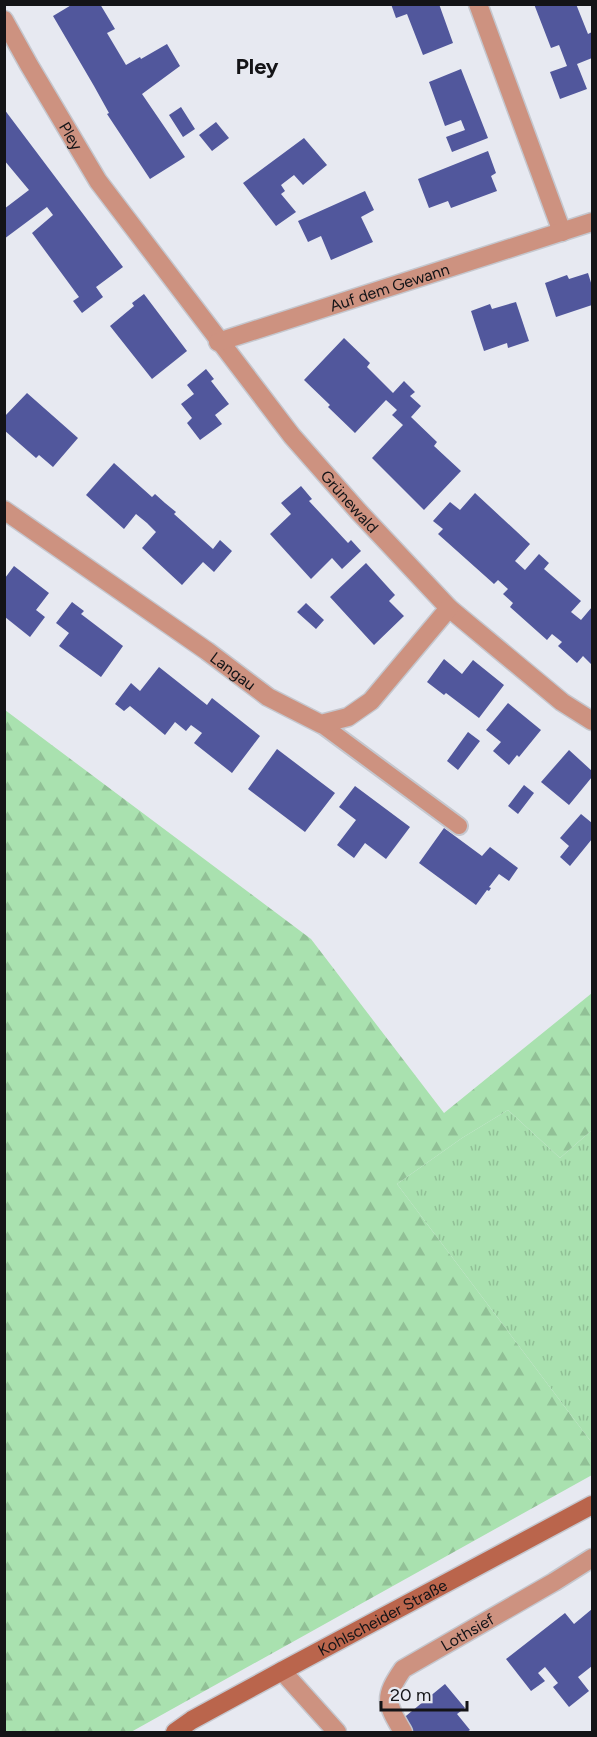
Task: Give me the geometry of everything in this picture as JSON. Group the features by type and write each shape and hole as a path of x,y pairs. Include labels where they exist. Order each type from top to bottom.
{"street":[{"path":"478,4 562,232"},
{"name":"Pley","path":"4,20 98,181 144,245"},
{"name":"Auf dem Gewann","path":"218,342 592,222"},
{"name":"Grünewald","path":"144,245 292,436 358,512 449,608 562,702 592,721"},
{"name":"Langau","path":"4,510 197,644 268,697 321,724"},
{"path":"321,724 348,717 371,701 449,608"},
{"name":"Kohlscheider Straße","path":"175,1732 192,1720 282,1671 592,1506"},
{"name":"Lothsief","path":"403,1732 389,1708 390,1688 403,1669 555,1582 592,1558"},
{"path":"282,1671 337,1732"}],"lane":[{"path":"321,724 459,826"}],"green space":[{"path":"5,710 311,939 444,1113 592,993 592,1130 560,1158 508,1110 462,1138 397,1184 592,1443 592,1475 131,1732 5,1732"},
{"path":"508,1110 560,1158 592,1130 592,1443 397,1184 462,1138"}],"building":[{"path":"73,4 100,4 115,29 107,33 126,65 167,44 180,66 142,94 185,157 150,179 107,114 109,113 53,16"},
{"path":"391,4 422,4 423,6 439,4 453,43 423,55 407,14 396,18"},
{"path":"534,4 576,4 588,34 592,32 592,58 577,64 587,89 560,99 550,72 567,66 559,45 551,48"},
{"path":"461,69 488,138 452,152 446,137 465,130 461,120 445,126 429,82"},
{"path":"181,107 195,129 183,137 169,115"},
{"path":"4,109 123,267 96,287 103,297 82,313 73,301 79,297 32,233 53,215 47,207 4,239 4,209 29,190 4,160"},
{"path":"216,122 229,138 212,151 199,135"},
{"path":"304,138 327,165 303,185 294,175 281,185 285,191 281,194 296,212 276,226 243,183"},
{"path":"488,151 496,173 491,176 497,191 451,208 448,201 429,208 418,179"},
{"path":"365,191 374,210 361,217 373,242 331,260 321,236 308,242 298,221"},
{"path":"588,273 592,286 592,305 556,317 545,283 567,275 569,279"},
{"path":"144,294 187,351 152,379 110,326 134,306 132,303"},
{"path":"516,302 529,341 508,348 507,343 484,351 471,311 490,304 492,309"},
{"path":"344,338 370,363 367,367 393,393 404,381 415,392 410,396 421,406 411,417 437,442 434,446 461,471 424,510 372,458 403,425 392,415 397,410 386,400 355,433 304,380"},
{"path":"206,369 214,379 211,381 229,404 215,415 222,424 200,440 187,423 192,418 181,404 194,394 187,385"},
{"path":"27,393 78,438 53,467 39,455 36,458 4,430 4,417"},
{"path":"114,463 152,497 155,494 176,512 174,514 213,549 220,540 232,551 214,572 203,562 182,585 142,548 156,532 147,523 136,514 124,529 86,495"},
{"path":"301,486 312,499 309,501 348,543 351,540 361,551 342,569 332,558 311,579 270,534 291,514 281,503"},
{"path":"475,493 530,544 515,561 525,570 539,554 549,563 544,569 581,601 571,612 581,620 592,607 592,665 583,656 577,663 558,646 562,642 552,634 547,640 510,607 513,603 503,594 508,589 498,580 494,584 438,534 443,529 433,521 450,502 460,510"},
{"path":"366,563 395,595 389,601 404,616 374,645 330,597"},
{"path":"14,566 49,593 36,610 45,617 30,637 5,617 5,578"},
{"path":"72,602 84,611 81,614 123,646 101,677 59,646 69,633 56,623"},
{"path":"306,603 324,620 316,629 297,612"},
{"path":"444,659 462,674 473,660 504,685 479,718 427,682"},
{"path":"159,667 207,705 212,698 260,736 232,773 194,743 202,733 191,725 186,731 175,722 165,735 130,706 124,711 115,704 131,683 140,691"},
{"path":"508,703 541,730 519,757 517,755 509,765 493,751 501,742 486,730"},
{"path":"468,732 480,741 458,770 447,761"},
{"path":"277,749 335,793 305,832 248,789"},
{"path":"569,750 592,771 592,777 569,805 541,782"},
{"path":"524,785 534,793 518,814 508,806"},
{"path":"355,786 410,827 386,859 365,843 354,858 337,845 356,820 339,807"},
{"path":"581,814 592,823 592,839 570,866 560,857 569,846 560,838"},
{"path":"444,828 482,856 490,847 518,868 509,881 499,874 489,887 491,888 489,891 487,890 476,905 419,863"},
{"path":"592,1609 592,1666 578,1677 589,1691 569,1707 553,1687 558,1683 545,1667 538,1673 545,1681 531,1691 506,1659 565,1613 574,1624"},
{"path":"445,1684 465,1708 457,1714 470,1730 467,1732 410,1732 401,1720"}],"district":[{"name":"Pley","path":"257,66"}]}
